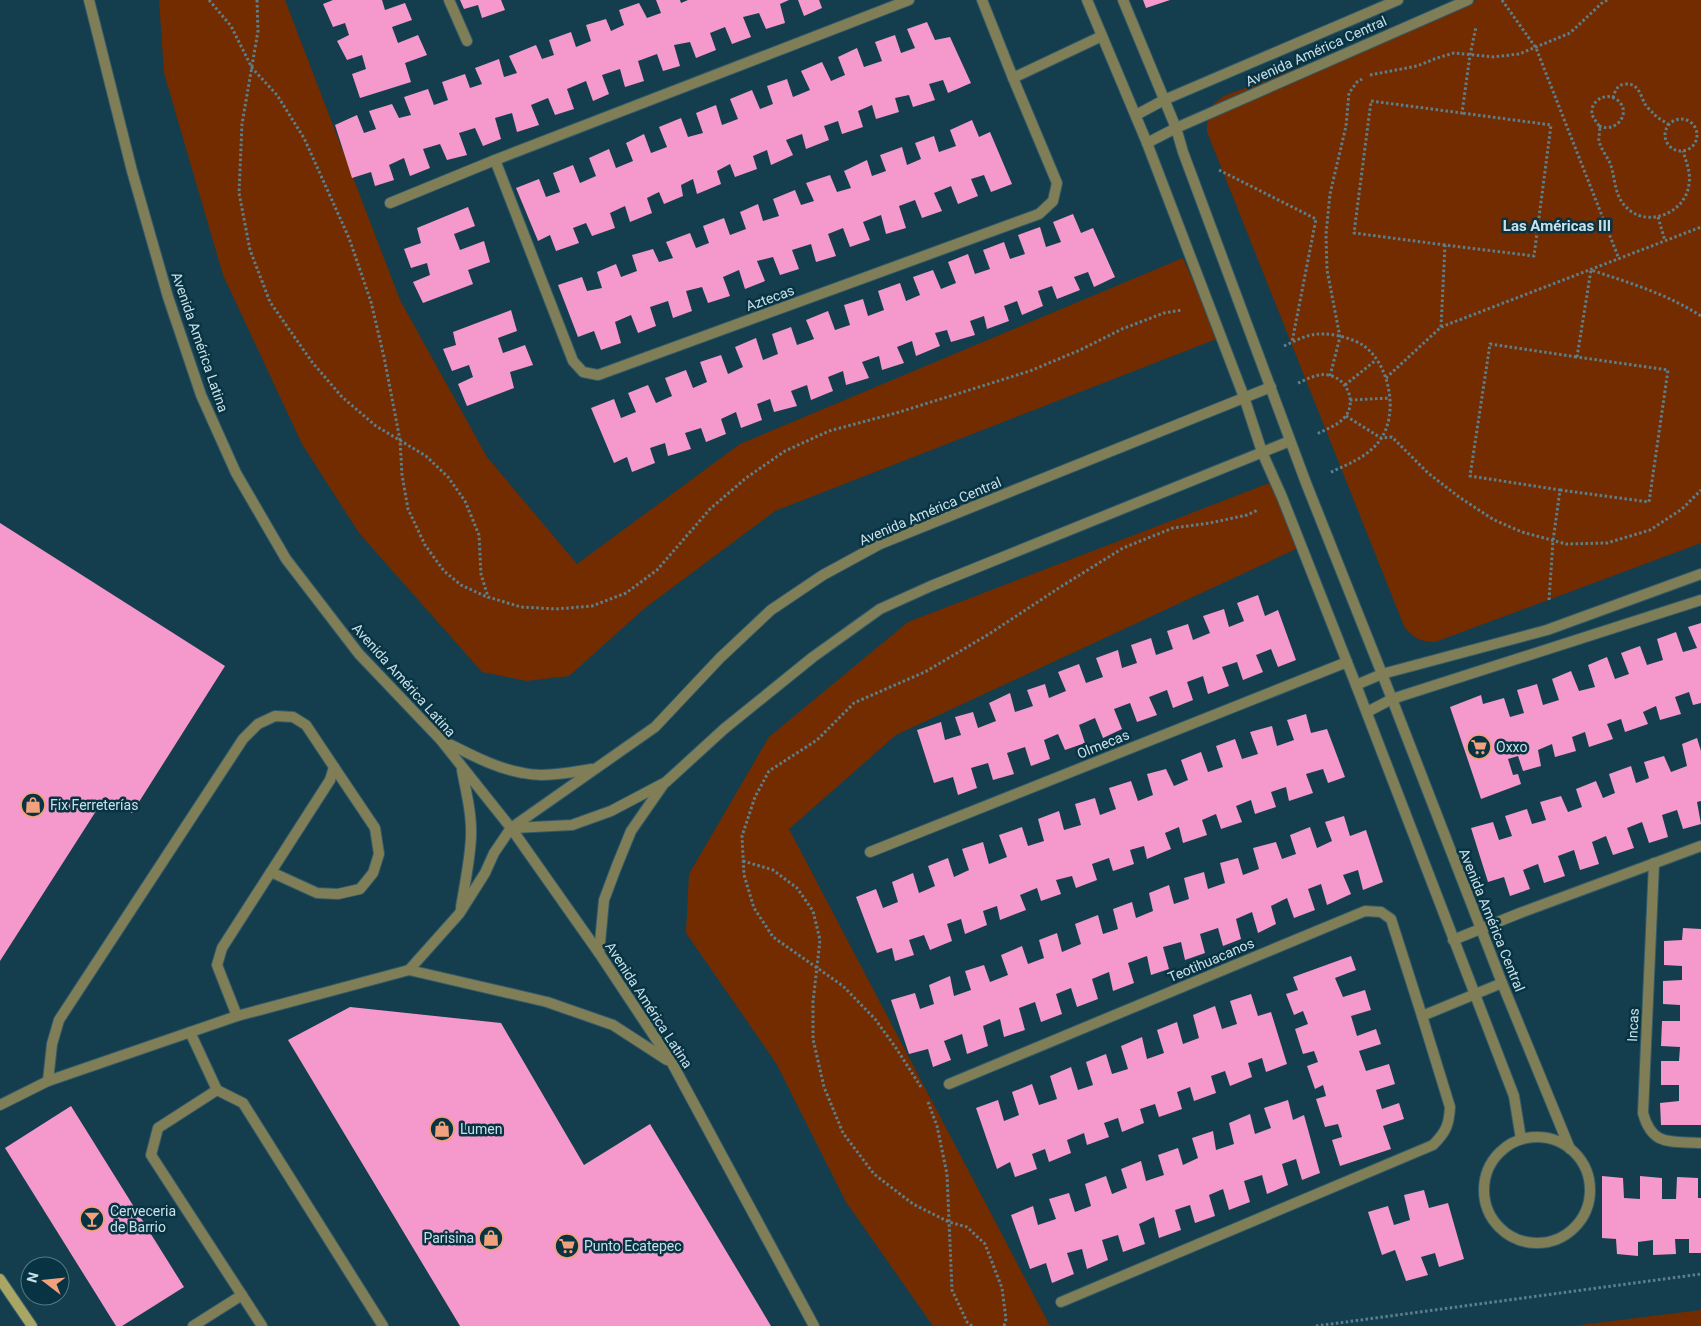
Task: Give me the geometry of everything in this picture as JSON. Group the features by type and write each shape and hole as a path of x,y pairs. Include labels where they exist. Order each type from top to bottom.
{"main road":[{"path":"0,1279 32,1326"}],"street":[{"name":"Avenida América Latina","path":"89,0 132,171 168,297 201,396 236,473 286,559 359,654 440,739 511,828 599,953 672,1064 814,1326"},
{"path":"449,0 467,41"},
{"path":"390,203 495,160 908,0"},
{"name":"Aztecas","path":"495,160 573,361 583,372 598,375 1039,214 1053,201 1057,183 982,0"},
{"path":"1087,0 1147,143 1244,397 1262,452 1282,497 1367,712 1514,1096 1521,1139"},
{"name":"Avenida América Central","path":"1122,0 1176,128 1183,152 1306,483 1502,983 1570,1149"},
{"name":"Avenida América Central","path":"1136,115 1164,100 1398,0"},
{"name":"Avenida América Central","path":"1147,143 1176,128 1468,0"},
{"path":"1013,78 1102,36"},
{"name":"Avenida América Central","path":"511,828 656,727 720,658 771,610 823,575 880,544 1244,397 1272,390"},
{"path":"599,953 604,900 616,868 632,831 666,782 724,729 813,657 880,609 931,586 1262,452 1291,443"},
{"path":"1356,685 1382,674 1547,630 1701,574"},
{"path":"1367,712 1392,699 1701,600"},
{"name":"Olmecas","path":"870,852 1347,662"},
{"path":"48,1081 52,1044 59,1020 243,739 258,724 274,716 293,718 306,725 375,828 379,854 373,873 360,889 338,894 317,892 271,872"},
{"name":"Avenida América Central","path":"440,739 492,764 525,774 557,774 596,768"},
{"path":"236,1016 217,965 222,948 330,780 334,766"},
{"path":"460,914 470,859 472,834 469,802 461,767"},
{"path":"409,970 460,914 485,873 494,853 511,828 572,825 611,811 666,782"},
{"path":"1453,940 1520,913 1701,846"},
{"name":"Incas","path":"1654,863 1643,1113 1646,1126 1656,1138 1667,1141 1701,1142"},
{"name":"Teotihuacanos","path":"948,1084 1364,911 1381,912 1391,919 1450,1107 1449,1119 1444,1134 1433,1145 1061,1302"},
{"path":"0,1106 48,1081 236,1016 409,970 547,1002 613,1025 672,1064"},
{"path":"1422,1016 1502,983"},
{"path":"190,1032 217,1090 243,1102 383,1326"},
{"path":"217,1090 158,1128 151,1155 262,1326"},
{"name":"Avenida América Central","path":"1538,1137 1555,1140 1570,1149 1582,1162 1588,1178 1589,1195 1585,1212 1575,1227 1561,1237 1545,1243 1527,1243 1511,1237 1498,1226 1488,1211 1484,1194 1486,1176 1493,1160 1505,1148 1521,1139 1538,1137"},
{"path":"193,1326 242,1295"}],"path":[{"path":"209,0 231,26 252,68 277,95 304,138 349,238 371,302 384,357 400,440 402,475 408,509 425,545 444,571 461,585 488,597 521,606 556,609 592,606 626,593 657,570 710,509 746,478 785,451 829,431 896,413 1030,371 1080,350 1122,329 1164,313 1199,307 1212,315"},
{"path":"256,0 258,31 242,124 239,193 250,250 270,302 312,362 342,398 376,426 431,461 448,477 465,501 479,535 481,574 488,597"},
{"path":"1502,0 1536,48 1619,259"},
{"path":"1330,376 1340,337 1327,270 1326,234 1330,194 1346,126 1349,93 1357,82 1367,75 1395,72 1454,53 1494,57 1519,54 1570,33 1603,2 1608,0"},
{"path":"1462,113 1470,55 1478,18"},
{"path":"1614,98 1616,89 1622,84 1636,86 1645,104 1655,116 1669,124"},
{"path":"1599,126 1614,127 1621,120 1623,110 1614,98 1599,100 1592,108 1593,118 1599,126 1599,141 1610,163 1620,199 1635,214 1658,217 1670,213 1678,207 1686,196 1689,184 1689,171 1683,151"},
{"path":"1371,101 1551,125 1534,256 1445,245 1354,233 1371,101"},
{"path":"1678,119 1692,123 1697,137 1692,146 1683,151 1673,148 1669,144 1666,134 1669,124 1678,119"},
{"path":"1183,152 1316,219 1292,342"},
{"path":"1658,217 1665,241"},
{"path":"1386,378 1441,328 1701,228"},
{"path":"1441,328 1445,245"},
{"path":"1591,270 1655,291 1701,316"},
{"path":"1577,357 1591,270"},
{"path":"1260,359 1306,336 1324,334 1346,338 1364,346 1376,360 1386,378 1390,398 1389,420 1381,438 1372,449 1356,460 1306,483"},
{"path":"1490,344 1668,370 1649,502 1560,490 1470,476 1490,344"},
{"path":"1344,384 1376,360"},
{"path":"1272,390 1315,375 1338,378 1350,395 1346,416 1338,424 1291,443"},
{"path":"1350,400 1390,398"},
{"path":"1346,416 1381,438 1392,437 1428,473 1459,497 1494,520 1522,532 1566,544 1607,543 1650,530 1682,509 1701,490"},
{"path":"1547,630 1560,490"},
{"path":"743,862 773,870 798,888 813,911 820,940 813,1002 813,1039 824,1087 843,1133 874,1174 913,1204 949,1222 967,1227 985,1244 1002,1288 1006,1319 1004,1326"},
{"path":"949,1222 952,1290 967,1322 972,1326"},
{"path":"1316,1326 1701,1274"}],"shaded area":[{"path":"159,0 285,0 400,300 487,457 577,564 740,444 1183,258 1219,338 775,511 645,608 569,676 527,681 482,672 359,533 302,444 223,275 164,73"},
{"path":"1477,0 1701,0 1701,543 1435,642 1417,638 1404,626 1207,132 1207,119 1211,107 1224,96"},
{"path":"1272,482 1296,549 896,735 789,829 1050,1326 933,1326 846,1202 776,1063 686,933 689,874 769,737 908,622"},
{"path":"1701,1310 1701,1326 1573,1326"}],"building":[{"path":"333,0 382,0 385,10 405,3 412,20 392,27 398,43 418,35 427,55 405,63 411,82 360,98 352,74 366,69 362,55 347,60 337,41 349,35 345,23 333,27 323,4"},
{"path":"460,0 501,0 505,10 482,18 478,5 464,9"},
{"path":"656,0 680,0 681,3 688,0 789,0 780,4 785,23 766,29 759,13 743,17 751,37 732,44 725,27 710,33 716,50 696,58 690,42 674,45 680,66 663,71 657,54 638,61 644,81 625,87 620,69 602,75 609,94 593,101 586,81 567,89 574,109 555,115 548,98 531,105 539,125 517,132 512,113 495,118 501,139 483,146 475,128 459,133 467,155 447,160 440,144 423,149 430,168 410,176 404,158 389,165 394,180 375,186 371,172 352,178 335,125 357,115 364,133 376,129 369,111 392,104 399,118 411,115 404,97 428,89 434,105 448,100 442,82 465,74 470,88 482,84 475,68 499,59 504,77 517,73 509,56 536,45 542,59 554,55 549,40 571,32 576,47 591,41 586,25 606,19 611,31 624,25 619,10 639,3 647,18 661,13"},
{"path":"798,0 819,0 822,8 804,16"},
{"path":"1143,0 1170,0 1146,8"},
{"path":"927,22 935,40 950,37 971,83 948,93 943,80 929,84 935,100 913,107 909,95 895,98 899,112 876,119 872,105 858,111 863,127 842,134 838,121 824,126 829,140 806,149 802,134 786,140 793,155 771,165 767,150 753,156 757,169 735,177 730,164 717,171 721,184 697,194 693,179 681,185 683,196 664,204 659,192 647,198 652,213 630,222 625,206 610,213 615,228 592,236 586,223 573,228 579,243 556,251 550,235 538,241 516,188 539,179 546,197 560,192 553,173 573,165 580,183 596,176 589,158 609,149 616,168 633,161 626,143 644,134 651,153 667,147 659,127 681,118 688,137 703,133 696,113 716,105 722,125 738,119 730,99 752,90 760,109 773,104 767,86 787,79 793,97 810,90 801,71 822,62 831,81 845,75 838,57 857,48 864,67 882,61 875,42 895,35 901,53 915,48 907,29"},
{"path":"972,120 979,137 990,132 1012,184 991,192 984,175 971,179 978,196 958,204 951,186 934,193 942,211 922,218 915,200 899,206 906,228 886,234 881,215 863,222 870,240 850,247 843,228 828,234 836,256 816,262 811,244 792,250 799,269 780,275 773,257 757,261 765,281 745,289 739,270 723,277 730,296 708,303 702,287 686,291 692,311 673,318 668,301 650,307 656,326 638,333 631,315 615,322 621,343 601,350 594,331 578,337 558,285 582,277 587,291 602,288 597,272 616,264 621,277 637,271 632,255 653,249 659,262 673,258 666,242 690,233 696,248 709,243 703,226 724,218 730,235 746,229 740,212 758,204 763,221 779,216 773,199 795,190 801,205 814,201 806,183 830,175 837,192 851,188 844,171 867,160 872,176 886,171 880,155 902,147 907,165 921,159 915,143 934,136 939,152 956,146 950,130"},
{"path":"468,207 475,226 454,234 460,250 484,241 490,262 468,270 473,284 423,303 413,282 430,275 427,263 411,268 404,249 421,243 417,228"},
{"path":"1073,214 1081,233 1093,228 1115,277 1094,287 1088,272 1074,277 1080,290 1057,299 1052,286 1038,291 1043,306 1022,315 1017,301 1004,306 1009,321 987,329 984,316 970,321 975,335 951,342 947,330 935,333 940,346 916,356 912,341 897,347 904,363 882,370 879,356 862,362 869,378 846,385 843,371 828,377 833,391 811,400 807,385 791,391 797,406 774,412 770,399 757,404 762,420 741,428 736,412 721,419 726,434 706,442 701,428 685,433 691,449 668,456 665,443 650,448 655,463 632,472 627,457 614,463 591,408 614,399 621,418 636,412 628,393 648,385 656,403 672,396 665,378 686,370 693,388 707,382 700,362 721,355 728,374 743,367 735,347 756,338 763,360 778,354 772,334 791,327 797,345 814,339 806,320 828,311 835,330 850,325 844,305 863,299 868,316 884,310 878,291 900,283 906,301 920,295 913,277 933,270 941,289 956,283 948,262 968,254 975,274 990,269 983,250 1004,242 1010,259 1025,254 1018,235 1040,227 1046,247 1061,242 1053,222"},
{"path":"511,310 517,331 498,338 503,353 525,345 533,365 510,372 514,388 467,406 458,384 473,377 469,365 452,371 443,349 456,345 453,332"},
{"path":"0,523 225,666 132,813 105,797 0,961"},
{"path":"1258,595 1265,616 1278,610 1296,660 1278,667 1271,649 1256,655 1263,672 1243,680 1237,662 1222,667 1229,686 1208,694 1203,676 1187,682 1193,700 1173,708 1167,690 1149,697 1157,715 1137,722 1130,703 1114,709 1122,729 1103,738 1095,718 1079,725 1085,743 1065,750 1058,734 1044,740 1050,759 1031,766 1025,747 1007,753 1014,774 993,780 988,763 971,768 977,788 958,795 953,777 934,783 917,730 941,722 945,740 961,735 955,717 973,712 978,728 996,721 989,703 1010,693 1015,712 1033,706 1027,690 1045,684 1049,698 1066,691 1058,672 1079,664 1086,683 1103,677 1096,658 1118,650 1122,668 1137,663 1131,645 1151,638 1156,655 1173,649 1167,631 1188,624 1193,640 1210,633 1203,616 1224,609 1229,627 1244,621 1237,603"},
{"path":"1701,623 1701,703 1693,705 1689,692 1675,697 1681,714 1660,720 1656,706 1643,712 1648,724 1625,732 1621,719 1607,724 1613,739 1589,747 1585,732 1572,737 1576,751 1555,757 1552,744 1538,750 1541,766 1523,771 1518,756 1508,759 1513,775 1518,774 1521,784 1481,799 1450,707 1481,695 1483,704 1504,698 1510,717 1524,713 1517,690 1537,684 1543,705 1559,700 1552,679 1571,671 1579,691 1595,687 1588,665 1607,657 1615,679 1629,674 1621,653 1640,646 1647,665 1663,660 1657,639 1676,632 1683,652 1697,648 1688,627"},
{"path":"1306,714 1311,733 1327,729 1345,777 1328,783 1323,769 1306,774 1313,793 1289,801 1286,787 1271,792 1276,807 1255,814 1251,800 1236,806 1242,822 1221,829 1216,814 1202,820 1207,835 1183,843 1179,827 1165,833 1171,849 1147,859 1144,846 1130,850 1134,864 1113,871 1109,858 1092,864 1097,880 1076,888 1072,876 1056,880 1061,894 1041,901 1037,888 1020,895 1026,910 1000,920 997,906 983,911 987,925 965,934 961,919 947,924 952,941 930,950 924,935 909,940 914,955 895,961 892,948 877,953 856,897 876,889 883,908 898,902 892,882 913,873 919,893 935,886 928,866 948,858 954,877 969,870 962,849 983,842 989,864 1007,857 999,835 1022,827 1028,846 1044,841 1038,819 1059,811 1064,830 1081,825 1075,804 1095,798 1100,815 1116,809 1109,788 1131,781 1138,801 1153,795 1147,774 1166,769 1174,786 1188,780 1181,760 1201,752 1208,772 1223,767 1216,746 1235,739 1242,759 1258,754 1250,732 1272,726 1277,746 1294,740 1287,720"},
{"path":"1697,738 1701,751 1701,801 1697,802 1701,824 1683,829 1677,810 1662,815 1668,837 1649,843 1642,822 1627,828 1634,848 1613,855 1606,836 1592,842 1599,864 1580,870 1574,850 1558,856 1565,876 1544,883 1538,864 1523,870 1530,889 1510,896 1504,877 1488,882 1471,828 1493,822 1499,840 1512,836 1505,816 1527,809 1532,824 1546,820 1540,802 1561,796 1568,812 1582,807 1576,789 1596,781 1603,798 1615,793 1609,774 1631,766 1636,783 1649,778 1644,762 1664,756 1671,772 1687,766 1682,744"},
{"path":"1344,816 1350,836 1366,830 1383,882 1363,890 1358,870 1343,875 1351,894 1327,905 1321,884 1308,889 1315,910 1294,918 1287,898 1271,906 1276,924 1258,933 1252,912 1236,919 1241,939 1223,946 1218,928 1200,934 1205,953 1185,960 1181,942 1163,947 1169,969 1151,975 1147,956 1128,963 1134,983 1113,991 1109,972 1092,979 1098,999 1077,1007 1071,988 1056,994 1062,1014 1041,1022 1035,1002 1019,1008 1025,1030 1004,1037 1000,1019 983,1026 988,1046 967,1054 962,1034 944,1041 951,1060 933,1067 928,1049 909,1054 891,1000 915,993 920,1009 934,1004 929,985 950,976 954,996 971,990 965,971 984,965 990,982 1008,975 1001,955 1022,946 1028,964 1044,958 1039,940 1057,933 1062,952 1081,944 1075,924 1098,915 1103,934 1118,929 1113,909 1132,902 1136,918 1153,911 1149,893 1169,885 1174,904 1189,899 1184,878 1204,872 1208,889 1225,883 1220,863 1238,858 1243,875 1259,869 1253,848 1276,842 1282,859 1296,854 1290,835 1310,827 1317,848 1332,841 1325,822"},
{"path":"1683,928 1701,929 1701,1125 1661,1125 1660,1103 1679,1101 1679,1085 1661,1085 1661,1061 1679,1061 1680,1047 1661,1046 1662,1021 1680,1021 1680,1005 1663,1004 1663,981 1682,980 1682,966 1664,965 1664,941 1682,940"},
{"path":"1351,956 1356,970 1335,978 1343,997 1365,990 1371,1010 1351,1016 1357,1036 1376,1029 1381,1044 1359,1051 1366,1071 1389,1064 1395,1084 1376,1090 1382,1109 1399,1103 1404,1119 1383,1126 1391,1149 1340,1166 1332,1140 1342,1137 1338,1124 1325,1127 1316,1099 1326,1096 1323,1085 1315,1089 1307,1066 1318,1062 1314,1051 1303,1054 1295,1029 1308,1024 1303,1011 1294,1015 1286,994 1298,990 1293,977"},
{"path":"1251,994 1258,1016 1271,1012 1287,1064 1266,1072 1262,1058 1248,1063 1252,1077 1230,1086 1225,1071 1211,1076 1216,1093 1194,1101 1190,1087 1177,1092 1182,1109 1159,1117 1155,1104 1140,1109 1144,1123 1122,1132 1118,1118 1104,1123 1109,1137 1087,1145 1084,1133 1067,1140 1071,1153 1049,1162 1045,1149 1032,1154 1037,1169 1015,1177 1010,1162 997,1169 976,1108 998,1100 1004,1121 1019,1115 1012,1092 1032,1084 1039,1105 1057,1099 1050,1076 1071,1067 1078,1090 1093,1085 1086,1062 1106,1054 1112,1074 1128,1069 1121,1046 1142,1037 1147,1059 1164,1053 1157,1030 1177,1022 1183,1044 1199,1038 1193,1015 1215,1006 1222,1029 1237,1024 1230,1001"},
{"name":"Punto Ecatepec","path":"350,1007 501,1023 584,1165 650,1124 771,1326 460,1326 288,1040"},
{"path":"1288,1100 1293,1120 1304,1115 1320,1173 1302,1180 1296,1159 1282,1164 1288,1185 1267,1194 1262,1175 1244,1181 1250,1202 1229,1210 1223,1189 1209,1195 1215,1216 1195,1223 1190,1205 1175,1210 1181,1230 1159,1238 1154,1217 1139,1224 1145,1244 1123,1252 1118,1235 1102,1240 1108,1260 1087,1269 1082,1249 1067,1253 1074,1274 1052,1283 1046,1263 1030,1269 1011,1215 1033,1206 1038,1225 1056,1219 1049,1199 1069,1193 1075,1212 1091,1206 1085,1184 1106,1176 1112,1194 1127,1188 1121,1169 1141,1161 1146,1181 1164,1175 1158,1155 1178,1148 1183,1165 1198,1158 1192,1138 1213,1131 1216,1150 1234,1144 1229,1123 1250,1114 1255,1134 1271,1128 1264,1108"},
{"path":"71,1106 184,1287 122,1326 116,1326 5,1148"},
{"path":"1602,1176 1623,1178 1624,1198 1640,1199 1640,1176 1662,1178 1662,1199 1676,1199 1677,1177 1698,1178 1698,1198 1701,1198 1701,1253 1689,1253 1689,1239 1675,1239 1676,1254 1653,1255 1653,1240 1638,1242 1638,1256 1617,1254 1616,1239 1602,1238"},
{"path":"1424,1190 1429,1208 1448,1203 1464,1259 1439,1267 1435,1253 1421,1257 1428,1275 1406,1281 1395,1250 1382,1255 1368,1212 1388,1206 1394,1225 1410,1220 1404,1195"}],"place":[{"name":"Oxxo","path":"1479,747"},
{"name":"Fix Ferreterías","path":"33,805"},
{"name":"Lumen","path":"442,1129"},
{"name":"Cerveceria de Barrio","path":"92,1219"},
{"name":"Parisina","path":"491,1238"},
{"name":"Punto Ecatepec","path":"567,1246"}],"district":[{"name":"Las Américas III","path":"1557,226"}]}
